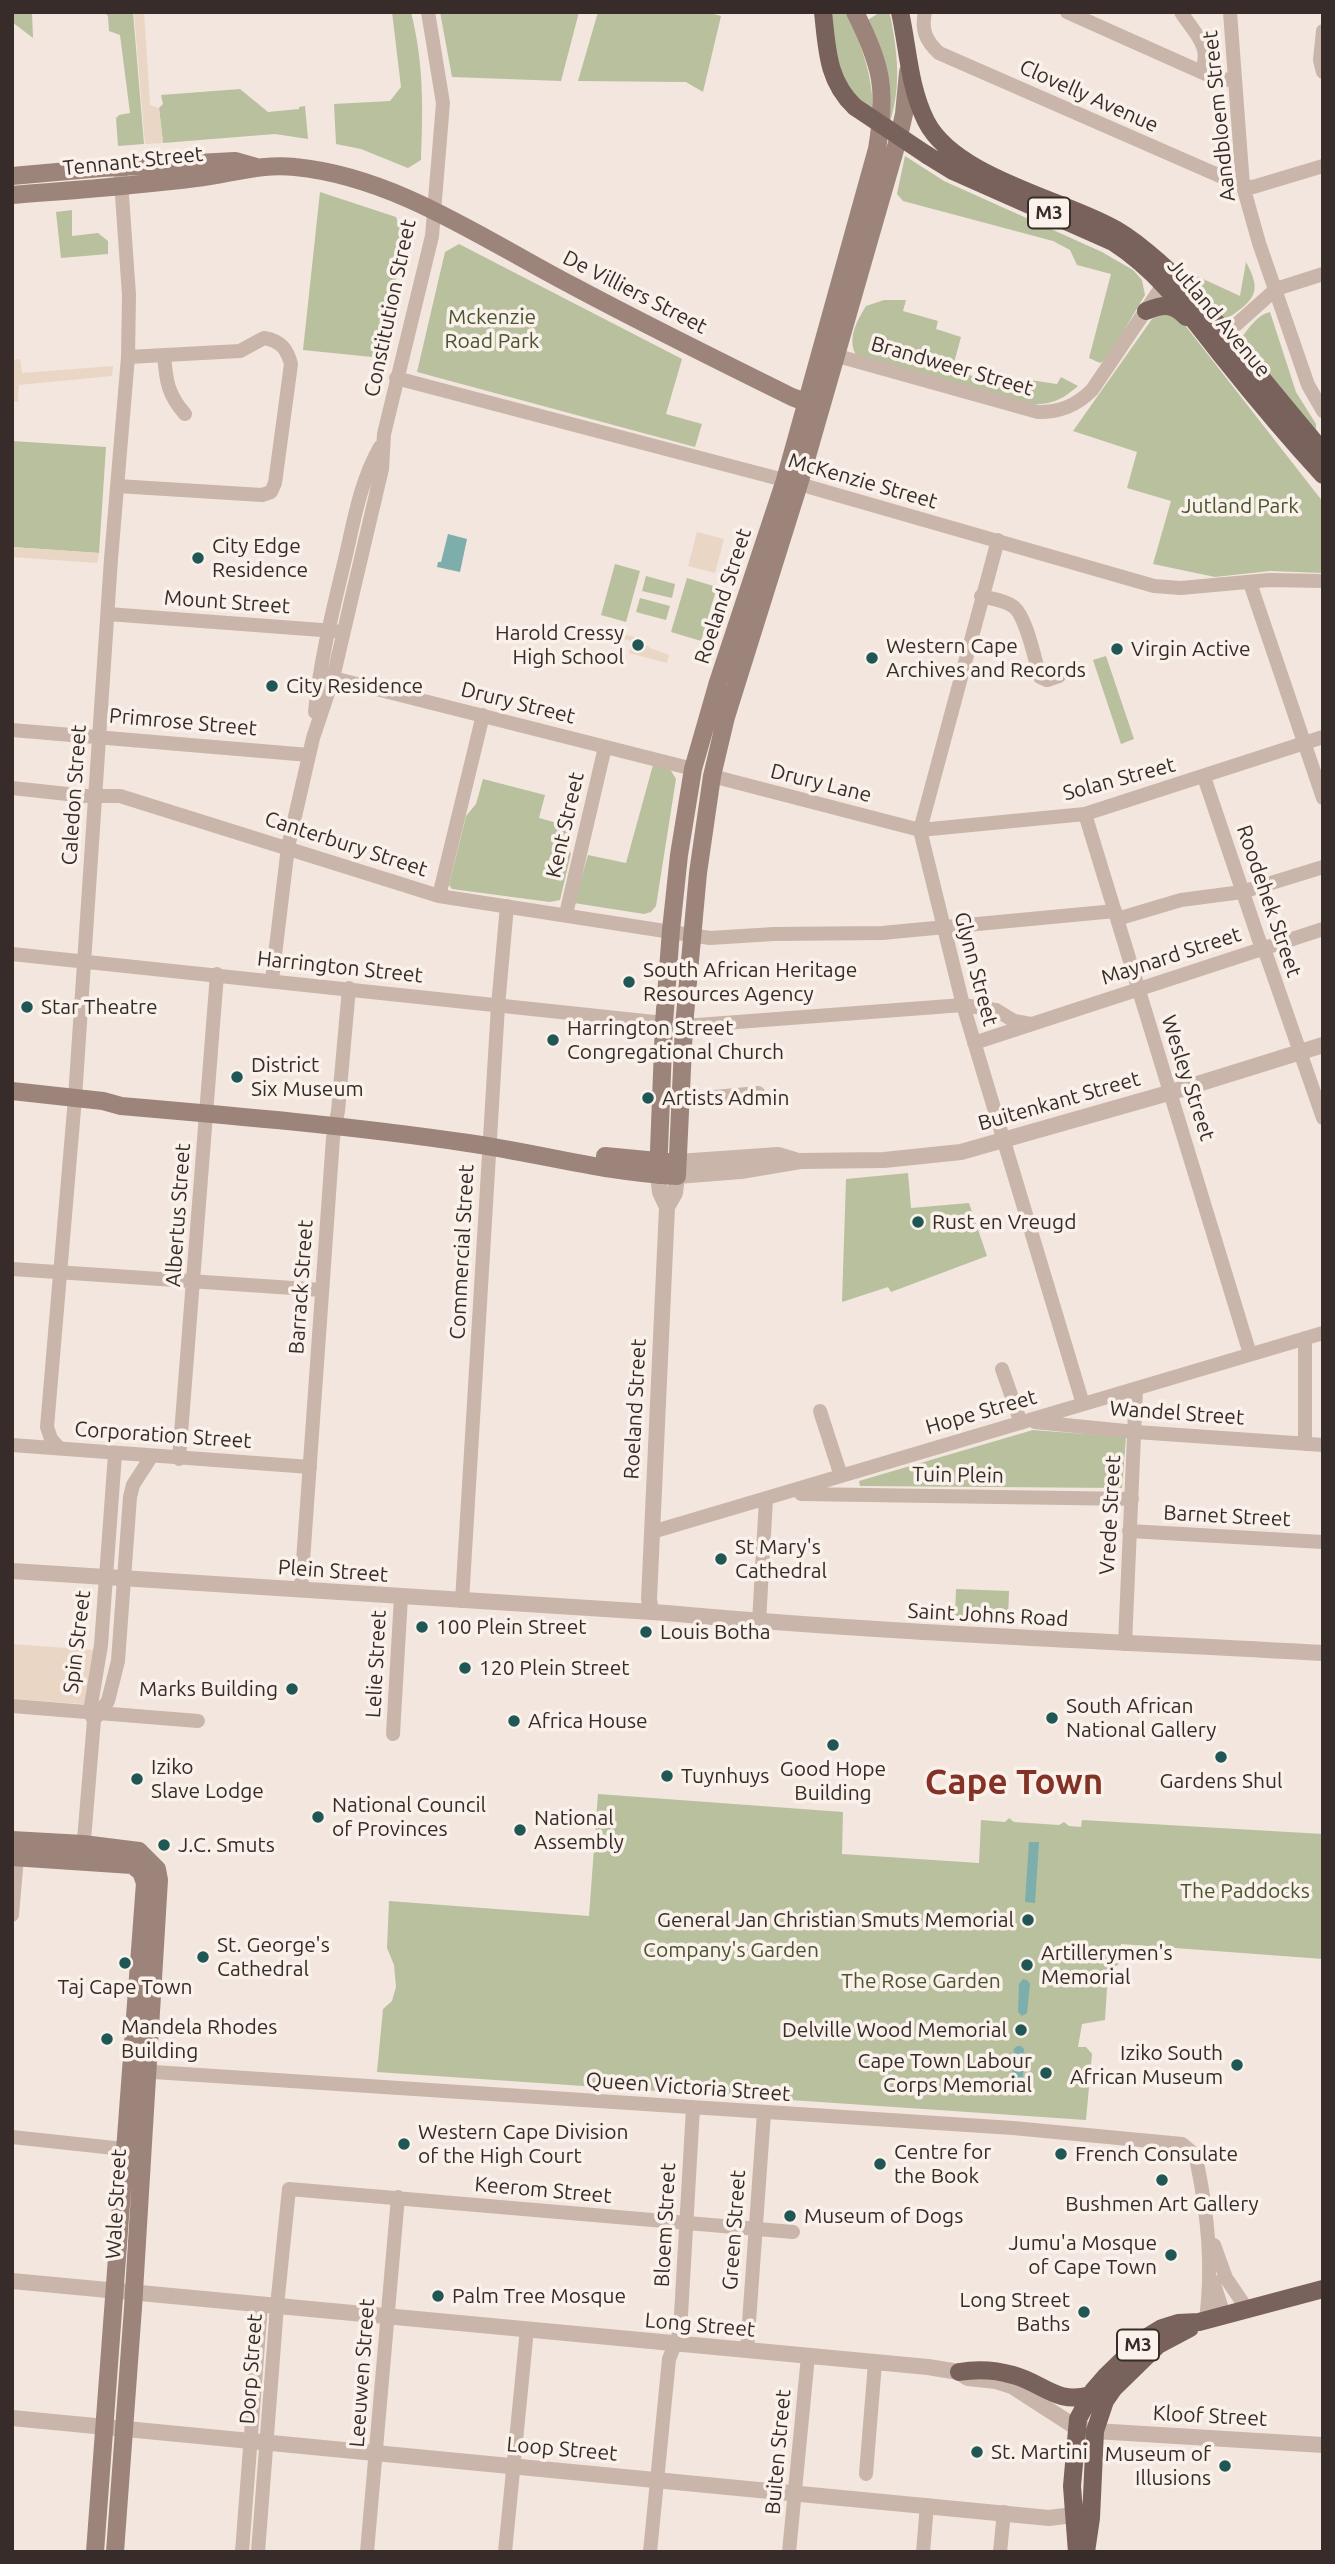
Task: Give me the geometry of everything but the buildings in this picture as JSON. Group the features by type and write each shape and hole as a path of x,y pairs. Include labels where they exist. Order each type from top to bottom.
{"main road":[{"name":"Jutland Avenue","path":"823,12 831,71 842,93 855,107 964,176 1113,242 1168,278 1202,330 1219,339 1278,426 1323,475"},
{"name":"M3","path":"900,12 908,62"},
{"name":"Roeland Street","path":"828,354 881,124 880,74 858,13"},
{"name":"Jutland Avenue","path":"908,62 920,108 938,140 955,155 983,171 1127,236 1168,278 1219,339 1323,452"},
{"name":"Roeland Street","path":"678,1169 684,1027 692,934 712,776 729,705 813,405 904,114 908,62"},
{"name":"Tennant Street","path":"12,176 235,160 256,167"},
{"name":"Tennant Street","path":"12,195 122,187 236,173 256,167 293,166 338,173 370,183 433,210"},
{"name":"De Villiers Street","path":"433,210 607,305 813,405"},
{"path":"1146,311 1159,306 1172,306 1202,330"},
{"name":"Roeland Street","path":"659,1169 664,1023 671,930 679,855 693,769 718,682 792,482"},
{"name":"Buitenkant Street","path":"12,1091 74,1103"},
{"name":"Buitenkant Street","path":"12,1102 103,1101 121,1106 335,1125 659,1169 678,1169"},
{"path":"14,1851 83,1852"},
{"name":"Wale Street","path":"83,1852 146,1867 134,2150 134,2293 114,2552"},
{"name":"Wale Street","path":"95,2552 115,2291 134,2150"},
{"name":"M3","path":"1086,2552 1093,2488 1086,2430 1078,2419 1090,2395 1106,2376 1151,2334 1178,2323 1203,2321 1323,2289"},
{"name":"M3","path":"1077,2552 1072,2486 1086,2430 1114,2388 1158,2345 1203,2321"},
{"path":"959,2372 971,2370 1015,2375 1067,2398 1090,2395"}],"street":[{"name":"Constitution Street","path":"272,980 288,847 313,738 333,678 382,469 381,445 396,378 432,236 443,103 428,12"},
{"name":"Clovelly Avenue","path":"925,12 925,36 939,53 1243,186"},
{"path":"1067,12 1220,80 1233,80"},
{"path":"1181,12 1206,53 1201,71"},
{"name":"Aandbloem Street","path":"1230,12 1243,186 1259,243 1316,383 1323,411"},
{"path":"1323,31 1320,60 1323,72"},
{"path":"1243,186 1253,187 1323,166"},
{"name":"Caledon Street","path":"47,1427 74,1103 128,358 129,295 120,167"},
{"path":"1219,339 1276,289 1323,274"},
{"name":"Brandweer Street","path":"828,354 1038,412 1051,412 1076,404 1092,390 1168,278"},
{"path":"117,486 262,495 271,492 275,483 291,364 288,352 282,345 264,338 240,351 128,358"},
{"path":"164,355 166,381 174,402 186,414"},
{"name":"McKenzie Street","path":"396,378 792,482 1154,586 1181,589 1269,580 1323,581"},
{"name":"Constitution Street","path":"313,738 317,693 328,630 367,470 381,445"},
{"name":"Glynn Street","path":"998,540 920,830 963,1005 1083,1404"},
{"path":"1250,583 1323,798"},
{"path":"981,596 1015,608 1023,622 1040,677 1047,680 1059,676"},
{"name":"Mount Street","path":"108,614 343,633"},
{"name":"Drury Street","path":"333,678 693,769"},
{"path":"439,895 483,715"},
{"name":"Primrose Street","path":"12,730 309,755"},
{"name":"Solan Street","path":"920,830 1085,814 1323,737"},
{"name":"Kent Street","path":"566,914 605,747"},
{"name":"Drury Lane","path":"712,776 920,830"},
{"name":"Roodehek Street","path":"1204,777 1323,1118"},
{"name":"Canterbury Street","path":"12,788 133,799 439,895 719,939 774,934 882,933 1116,915 1181,900 1242,892 1323,867"},
{"name":"Wesley Street","path":"1085,814 1251,1354"},
{"name":"Commercial Street","path":"463,1601 484,1144 507,906"},
{"name":"Maynard Street","path":"974,1043 1323,929"},
{"name":"Harrington Street","path":"12,954 664,1023"},
{"name":"Albertus Street","path":"179,1459 217,974"},
{"name":"Barrack Street","path":"301,1589 335,1125 349,988"},
{"path":"684,1027 963,1005 996,1010 1014,1021 1033,1025"},
{"name":"Buitenkant Street","path":"678,1169 778,1155 800,1161 924,1157 961,1152 1172,1092 1323,1045"},
{"path":"682,1100 758,1093"},
{"name":"Roeland Street","path":"659,1169 660,1192 667,1207"},
{"name":"Roeland Street","path":"651,1612 649,1600 667,1207 675,1193 678,1169"},
{"path":"12,1269 322,1290"},
{"name":"Hope Street","path":"652,1532 1323,1333"},
{"path":"1305,1338 1305,1444"},
{"path":"1002,1369 1025,1422"},
{"name":"Vrede Street","path":"1125,1644 1136,1389"},
{"path":"820,1411 841,1476"},
{"name":"Wandel Street","path":"1025,1422 1323,1445"},
{"path":"17,1446 36,1439 47,1427 59,1448"},
{"name":"Corporation Street","path":"17,1446 310,1466"},
{"name":"Spin Street","path":"95,1715 115,1454"},
{"name":"Spin Street","path":"95,1715 111,1692 118,1661 133,1485 151,1457"},
{"name":"Tuin Plein","path":"783,1494 1132,1499"},
{"path":"759,1622 766,1499"},
{"name":"Barnet Street","path":"1129,1531 1323,1542"},
{"name":"Plein Street","path":"12,1571 651,1612"},
{"name":"Lelie Street","path":"393,1734 401,1597"},
{"name":"Saint Johns Road","path":"651,1612 759,1622 1323,1653"},
{"path":"12,1706 95,1715 198,1721"},
{"path":"83,1852 95,1715"},
{"path":"12,1915 14,1851"},
{"name":"Queen Victoria Street","path":"139,2071 1090,2134 1182,2144 1194,2154 1209,2230"},
{"name":"Bloem Street","path":"650,2552 669,2359 680,2332 693,2108"},
{"name":"Green Street","path":"747,2350 764,2113"},
{"path":"12,2137 134,2150"},
{"name":"Keerom Street","path":"289,2189 793,2232"},
{"name":"Dorp Street","path":"242,2552 258,2441 269,2305 289,2189"},
{"name":"Leeuwen Street","path":"367,2552 397,2197"},
{"path":"1203,2321 1211,2273 1209,2230"},
{"path":"1209,2230 1226,2278 1234,2313"},
{"path":"1211,2273 1234,2313"},
{"name":"Long Street","path":"12,2281 959,2372 968,2378 1012,2386 1086,2430"},
{"path":"505,2552 517,2466 530,2329"},
{"name":"Buiten Street","path":"789,2552 808,2356"},
{"path":"866,2474 875,2363"},
{"name":"Loop Street","path":"12,2418 1049,2518 1073,2515"},
{"name":"Kloof Street","path":"1086,2430 1323,2445"},
{"name":"Dorp Street","path":"258,2441 258,2552"},
{"path":"513,2552 517,2466"},
{"path":"1073,2515 1084,2509 1093,2488"},
{"path":"923,2552 927,2505"},
{"path":"1000,2552 1004,2512"}],"green space":[{"path":"12,12 32,12 33,38 12,22"},
{"path":"104,12 133,12 144,144 118,146 116,118 130,113 120,35 109,31 108,16"},
{"path":"392,12 411,12 420,68 421,160 408,168 361,149 336,144 334,104 390,101 401,87"},
{"path":"440,12 579,12 561,81 452,77"},
{"path":"598,12 706,12 721,16 703,92 686,82 578,81"},
{"path":"829,12 846,12 865,59 873,109 855,98 834,62"},
{"path":"880,12 889,12 891,19 897,86 892,117 880,152 868,20"},
{"path":"240,89 268,112 305,106 308,139 275,134 163,143 159,108 163,104 161,95"},
{"path":"905,156 944,181 1102,252 1133,270 1142,280 1145,295 1107,359 1100,363 1089,358 1111,274 1077,265 1070,250 1053,241 903,201 897,194"},
{"path":"320,192 396,217 406,245 372,357 303,350"},
{"path":"72,210 72,236 98,233 108,241 108,254 61,258 56,212"},
{"name":"Mckenzie Road Park","path":"459,244 682,359 666,414 702,424 695,447 417,372 445,252"},
{"path":"1246,262 1254,281 1253,295 1227,319 1218,318 1188,281 1188,272 1240,296"},
{"path":"884,300 906,300 903,311 938,321 936,329 961,337 952,370 1018,389 1023,379 1057,384 1061,377 1078,386 1058,400 1034,404 856,355 852,342 859,318 866,306"},
{"path":"1270,312 1296,392 1316,424 1316,431 1244,344 1243,336 1248,329 1258,318"},
{"name":"Jutland Park","path":"1162,314 1173,315 1181,320 1323,502 1323,573 1270,571 1215,577 1153,564 1171,501 1127,488 1137,452 1073,431 1152,319"},
{"path":"12,441 106,447 99,553 12,547"},
{"path":"615,564 640,571 626,622 601,615"},
{"path":"646,576 675,584 672,598 642,591"},
{"path":"687,578 717,587 701,641 671,632"},
{"path":"640,598 670,606 666,620 636,612"},
{"path":"1106,656 1134,739 1121,744 1093,660"},
{"path":"653,765 670,769 676,779 656,906 651,912 644,914 574,903 588,855 626,863"},
{"path":"483,779 545,795 539,818 572,827 566,850 571,853 560,900 550,902 452,889 449,885 466,816 476,804"},
{"path":"908,1173 911,1208 969,1203 987,1256 891,1292 888,1287 842,1302 846,1179"},
{"path":"1033,1430 1126,1437 1122,1488 860,1486 859,1481"},
{"path":"956,1589 1009,1591 1008,1618 955,1616"},
{"name":"Company's Garden","path":"598,1794 843,1812 842,1854 979,1863 981,1820 1005,1822 1009,1818 1014,1822 1059,1825 1064,1822 1069,1826 1081,1827 1082,1820 1323,1834 1323,1959 1121,1944 1119,1964 1108,1971 1105,2020 1082,2024 1078,2047 1086,2047 1092,2054 1086,2120 377,2072 383,2009 392,2001 396,1987 394,1965 387,1948 389,1901 589,1916"}],"shaded area":[{"path":"134,12 144,12 150,105 159,108 163,143 145,144"},
{"path":"20,359 22,373 113,366 112,376 19,385 18,402 12,401 12,360"},
{"path":"697,532 724,539 715,573 688,566"},
{"path":"12,547 99,553 97,563 12,557"},
{"path":"589,626 635,637 650,648 669,655 667,663 629,653 632,641 588,630"},
{"path":"12,1644 93,1650 84,1704 12,1699"}],"water":[{"path":"448,534 467,539 460,572 437,567 438,562 441,562"},
{"path":"1029,1842 1039,1842 1035,1903 1025,1902"},
{"path":"1023,1979 1030,1984 1027,2013 1022,2016 1018,2012 1019,1984"},
{"path":"1017,2046 1024,2049 1023,2078 1018,2082 1012,2077 1014,2049"}],"place":[{"name":"City Edge Residence","path":"198,558"},
{"name":"Harold Cressy High School","path":"638,645"},
{"name":"Virgin Active","path":"1117,649"},
{"name":"Western Cape Archives and Records","path":"872,658"},
{"name":"City Residence","path":"272,686"},
{"name":"South African Heritage Resources Agency","path":"629,982"},
{"name":"Star Theatre","path":"27,1007"},
{"name":"Harrington Street Congregational Church","path":"553,1040"},
{"name":"District Six Museum","path":"237,1077"},
{"name":"Artists Admin","path":"648,1098"},
{"name":"Rust en Vreugd","path":"918,1222"},
{"name":"St Mary's Cathedral","path":"721,1559"},
{"name":"100 Plein Street","path":"422,1627"},
{"name":"Louis Botha","path":"646,1632"},
{"name":"120 Plein Street","path":"465,1668"},
{"name":"Marks Building","path":"292,1689"},
{"name":"South African National Gallery","path":"1052,1718"},
{"name":"Africa House","path":"514,1721"},
{"name":"Good Hope Building","path":"833,1745"},
{"name":"Gardens Shul","path":"1221,1757"},
{"name":"Tuynhuys","path":"667,1776"},
{"name":"Iziko Slave Lodge","path":"137,1779"},
{"name":"National Council of Provinces","path":"318,1817"},
{"name":"National Assembly","path":"520,1830"},
{"name":"J.C. Smuts","path":"164,1845"},
{"name":"General Jan Christian Smuts Memorial","path":"1028,1920"},
{"name":"St. George's Cathedral","path":"203,1957"},
{"name":"Taj Cape Town","path":"125,1963"},
{"name":"Artillerymen's Memorial","path":"1027,1965"},
{"name":"Delville Wood Memorial","path":"1021,2030"},
{"name":"Mandela Rhodes Building","path":"107,2039"},
{"name":"Iziko South African Museum","path":"1237,2065"},
{"name":"Cape Town Labour Corps Memorial","path":"1046,2073"},
{"name":"Western Cape Division of the High Court","path":"404,2144"},
{"name":"French Consulate","path":"1061,2154"},
{"name":"Centre for the Book","path":"880,2164"},
{"name":"Bushmen Art Gallery","path":"1162,2180"},
{"name":"Museum of Dogs","path":"790,2216"},
{"name":"Jumu'a Mosque of Cape Town","path":"1171,2255"},
{"name":"Palm Tree Mosque","path":"438,2296"},
{"name":"Long Street Baths","path":"1084,2312"},
{"name":"St. Martini","path":"977,2452"},
{"name":"Museum of Illusions","path":"1225,2466"}],"district":[{"name":"Cape Town","path":"1014,1782"}],"park label":[{"name":"The Paddocks","path":"1245,1891"},
{"name":"The Rose Garden","path":"921,1981"}]}
